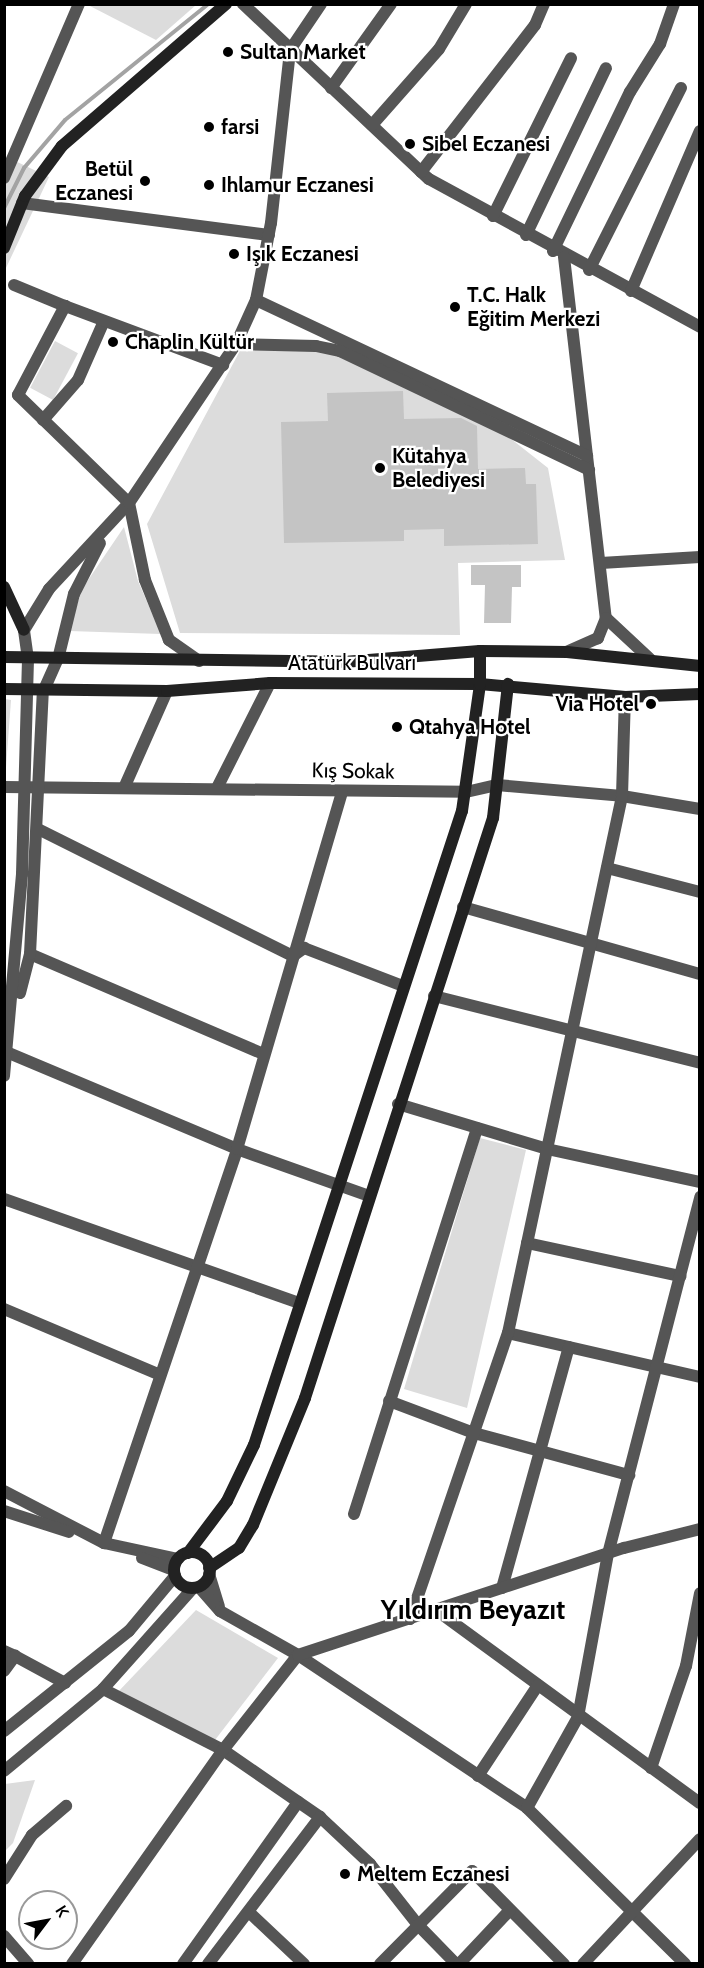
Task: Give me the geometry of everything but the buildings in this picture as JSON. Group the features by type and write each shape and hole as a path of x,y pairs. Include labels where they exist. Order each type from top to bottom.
{"street":[{"path":"4,178 9,158 79,4"},
{"path":"4,248 22,203 62,147 226,4"},
{"path":"243,4 421,172 559,254 699,327"},
{"path":"24,630 49,590 106,532 129,503 236,344 256,300 269,235 290,50 321,4"},
{"path":"331,88 391,4"},
{"path":"372,125 440,49 466,4"},
{"path":"421,172 535,25 544,4"},
{"path":"567,652 598,638 606,618 589,470 559,254 630,92 660,44 674,4"},
{"path":"493,216 571,58"},
{"path":"526,235 606,68"},
{"path":"589,270 681,88"},
{"path":"631,291 699,131"},
{"path":"22,203 269,235"},
{"path":"14,285 223,365"},
{"path":"256,300 587,456"},
{"path":"64,306 18,395 129,503 145,580 169,640 199,661"},
{"path":"44,420 78,380 104,321"},
{"path":"236,344 316,346 339,351 589,470"},
{"path":"4,1076 12,1022 30,954 43,692 58,659 74,594 106,532"},
{"path":"601,563 699,557"},
{"path":"4,587 24,630 28,659 12,1022"},
{"path":"606,618 650,659"},
{"path":"4,1731 129,1631 241,1475 300,1303 466,792 480,684 480,651"},
{"name":"Atatürk Bulvarı","path":"4,657 344,662 480,651 567,652 699,666"},
{"path":"218,786 270,683"},
{"name":"Atatürk Bulvarı","path":"4,689 43,692 167,691 270,683 508,684 625,697 699,694"},
{"path":"4,1771 103,1689 209,1571 239,1548 254,1525 305,1398 492,818 508,684"},
{"path":"124,788 167,691"},
{"path":"410,1619 508,1334 622,796 625,697"},
{"name":"Kış Sokak","path":"4,787 218,786 342,792 466,792 497,785 622,796 699,809"},
{"path":"104,1543 237,1149 263,1054 342,792"},
{"path":"38,829 292,956"},
{"path":"607,868 699,892"},
{"path":"463,907 699,974"},
{"path":"292,956 304,948 403,986"},
{"path":"30,954 263,1054"},
{"path":"434,996 699,1063"},
{"path":"7,1052 237,1149 336,1188 369,1196"},
{"path":"398,1104 547,1149 699,1182"},
{"path":"354,1514 477,1128"},
{"path":"527,1808 578,1717 608,1554 699,1197"},
{"path":"4,1199 300,1303"},
{"path":"527,1243 680,1276"},
{"path":"4,1309 160,1375"},
{"path":"508,1334 699,1377"},
{"path":"502,1588 569,1347"},
{"path":"389,1401 474,1433 629,1475"},
{"path":"4,1491 104,1543"},
{"path":"4,1511 179,1564 199,1554 209,1571 220,1611"},
{"path":"72,1964 223,1750 298,1655 608,1554 699,1529"},
{"path":"179,1564 182,1585 196,1587 220,1611 298,1655 527,1808 632,1916 685,1964"},
{"path":"651,1768 686,1666 699,1593"},
{"path":"436,1610 578,1717 699,1803"},
{"path":"4,1671 10,1654 65,1683"},
{"path":"478,1776 538,1685"},
{"path":"103,1689 223,1750 320,1817 370,1864 418,1925 458,1964 510,1910"},
{"path":"183,1964 298,1802"},
{"path":"4,1879 32,1835 66,1806"},
{"path":"208,1964 250,1914 320,1817"},
{"path":"583,1964 632,1916 699,1839"},
{"path":"380,1964 472,1871 564,1964"},
{"path":"250,1914 304,1964"},
{"path":"4,1936 28,1964"}],"shaded area":[{"path":"196,4 156,40 88,5"},
{"path":"13,160 49,177 5,270 4,178"},
{"path":"55,341 78,353 53,400 30,388"},
{"path":"242,347 340,351 506,435 548,468 565,560 458,563 460,635 180,633 147,524"},
{"path":"124,527 138,581 161,634 69,631 82,589"},
{"path":"5,699 11,700 5,781"},
{"path":"480,1138 526,1150 467,1408 404,1389"},
{"path":"196,1610 278,1658 215,1740 117,1693"},
{"path":"35,1780 13,1843 5,1851 5,1784"}],"waterway":[{"path":"4,208 24,168 65,120 208,4"}],"place":[{"name":"Sultan Market","path":"228,52"},
{"name":"farsi","path":"209,127"},
{"name":"Sibel Eczanesi","path":"410,144"},
{"name":"Betül Eczanesi","path":"145,181"},
{"name":"Ihlamur Eczanesi","path":"209,185"},
{"name":"Işık Eczanesi","path":"234,254"},
{"name":"T.C. Halk Eğitim Merkezi","path":"455,307"},
{"name":"Chaplin Kültür","path":"113,342"},
{"name":"Kütahya Belediyesi","path":"380,468"},
{"name":"Via Hotel","path":"651,704"},
{"name":"Qtahya Hotel","path":"397,727"},
{"name":"Meltem Eczanesi","path":"345,1874"}],"district":[{"name":"Yıldırım Beyazıt","path":"473,1610"}]}
